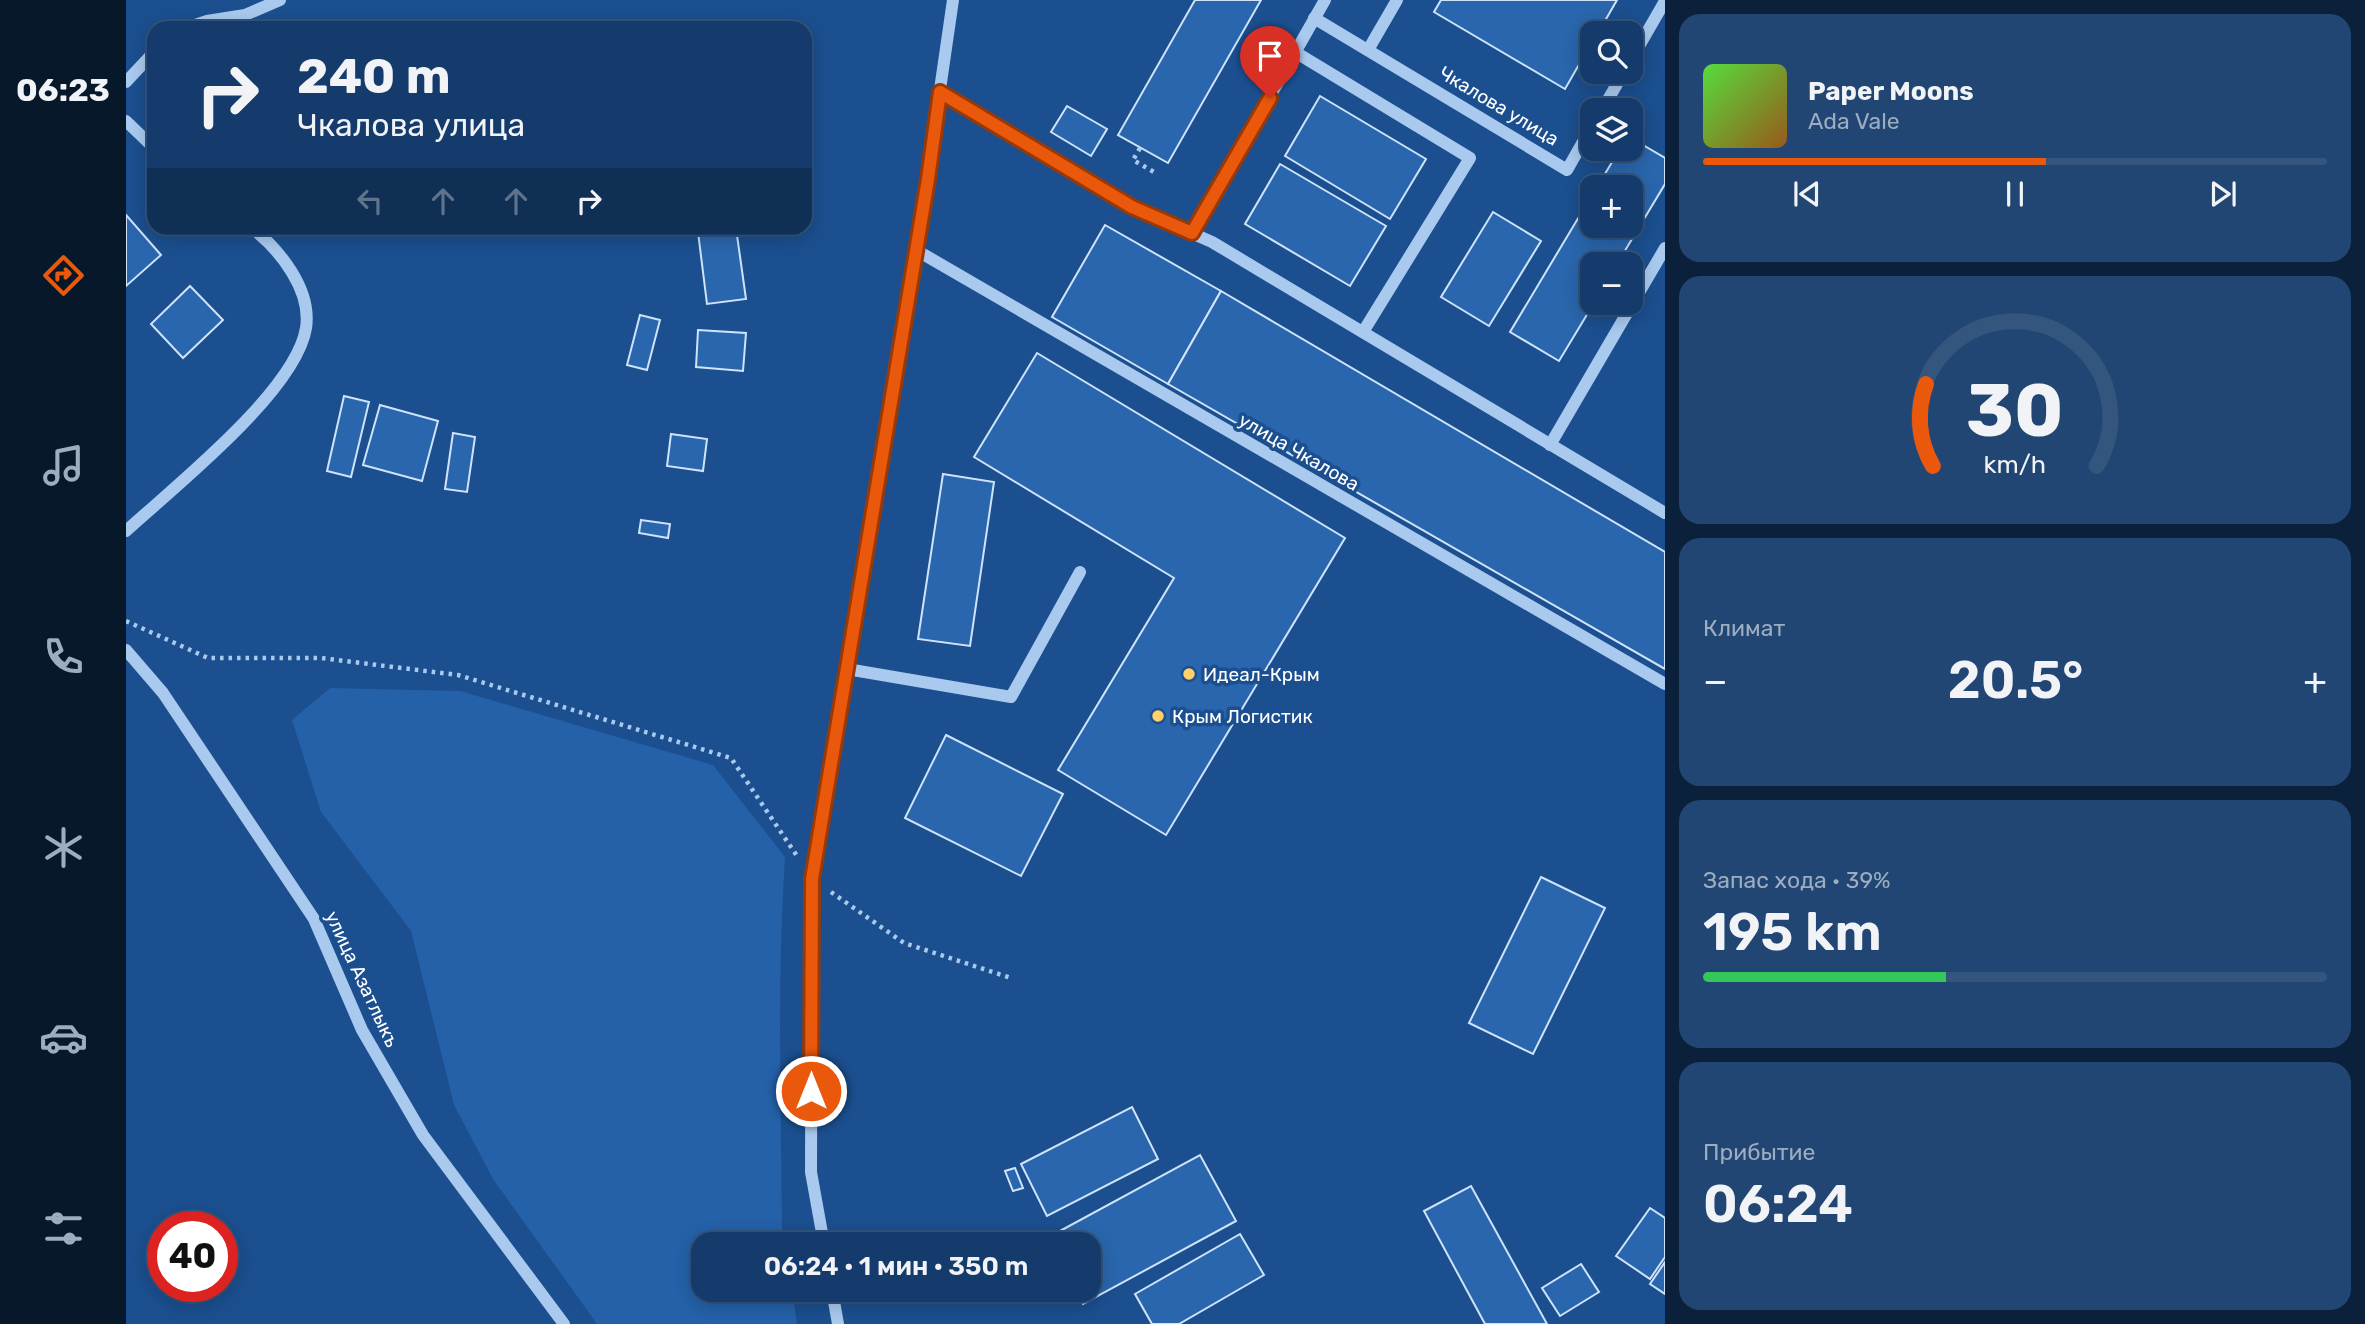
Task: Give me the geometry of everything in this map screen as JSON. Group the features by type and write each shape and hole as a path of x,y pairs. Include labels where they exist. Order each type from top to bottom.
{"street":[{"path":"207,21 245,15 281,0"},
{"path":"822,1232 811,1172 812,879 916,250 953,0"},
{"path":"1192,233 1325,0"},
{"path":"1368,50 1397,0"},
{"path":"1643,39 1665,1"},
{"name":"Чкалова улица","path":"1314,18 1567,170 1580,147"},
{"path":"1295,52 1469,158 1363,332"},
{"path":"126,82 147,60"},
{"path":"940,92 1132,207 1212,242 1665,513"},
{"path":"126,121 147,141"},
{"path":"126,531 250,416 279,384 299,351 307,326 303,293 285,262 261,235"},
{"path":"1550,445 1665,248"},
{"name":"улица Чкалова","path":"916,250 1665,684"},
{"path":"847,669 1011,698 1080,572"},
{"name":"улица Азатлыкъ","path":"126,650 163,693 314,919 362,1030 423,1135 564,1324"},
{"path":"834,1302 838,1324"}],"path":[{"path":"1140,148 1133,160 1154,172"},
{"path":"126,621 208,658 321,658 458,675 731,758 812,879 904,943 1011,978"}],"shaded area":[{"path":"330,688 460,691 713,765 785,857 780,1042 783,1232 691,1232 691,1302 794,1302 797,1324 597,1324 493,1179 454,1105 411,931 321,812 292,720"}],"building":[{"path":"1195,0 1261,0 1168,163 1118,135"},
{"path":"1441,0 1617,0 1605,21 1580,21 1580,63 1565,89 1434,12"},
{"path":"1320,96 1426,159 1390,219 1285,156"},
{"path":"1067,106 1107,129 1091,156 1051,132"},
{"path":"1643,145 1665,158 1665,184 1643,221 1643,175 1604,175 1613,161 1643,161"},
{"path":"1280,164 1386,226 1350,286 1245,224"},
{"path":"1493,212 1541,241 1489,326 1441,297"},
{"path":"126,215 161,255 126,286"},
{"path":"1580,215 1580,238 1633,238 1624,252 1580,252 1580,315 1587,315 1559,361 1510,332"},
{"path":"1105,225 1221,291 1168,384 1052,317"},
{"path":"698,235 737,235 746,299 707,304"},
{"path":"190,286 223,320 183,358 151,324"},
{"path":"1221,291 1665,552 1665,669 1168,384"},
{"path":"640,315 660,320 647,370 627,365"},
{"path":"698,330 746,333 743,371 696,367"},
{"name":"Идеал-Крым","path":"1037,353 1345,538 1166,835 1058,770 1174,578 974,457"},
{"path":"344,396 369,402 351,477 327,471"},
{"path":"380,405 438,421 422,481 363,465"},
{"path":"453,433 475,437 467,492 445,489"},
{"path":"671,434 707,439 703,471 667,466"},
{"path":"943,474 994,482 970,646 918,639"},
{"path":"641,520 670,524 668,538 639,533"},
{"path":"946,735 1063,794 1021,876 905,818"},
{"path":"1541,877 1605,908 1533,1054 1469,1023"},
{"path":"1132,1107 1158,1159 1047,1216 1021,1164"},
{"path":"1200,1155 1236,1221 1101,1294 1101,1232 1058,1232"},
{"path":"1015,1168 1023,1188 1013,1191 1005,1171"},
{"path":"1471,1186 1547,1324 1485,1324 1424,1211"},
{"path":"1650,1208 1665,1218 1665,1257 1650,1279 1616,1256"},
{"path":"1240,1234 1264,1275 1179,1324 1152,1324 1135,1294"},
{"path":"1665,1262 1665,1294 1650,1284"},
{"path":"1581,1264 1599,1292 1560,1316 1542,1288"}],"place":[{"name":"Идеал-Крым","path":"1189,674"},
{"name":"Крым Логистик","path":"1158,716"}],"route":[{"path":"811,1091 812,879 928,179 940,92 1132,207 1192,233 1270,98"}]}
